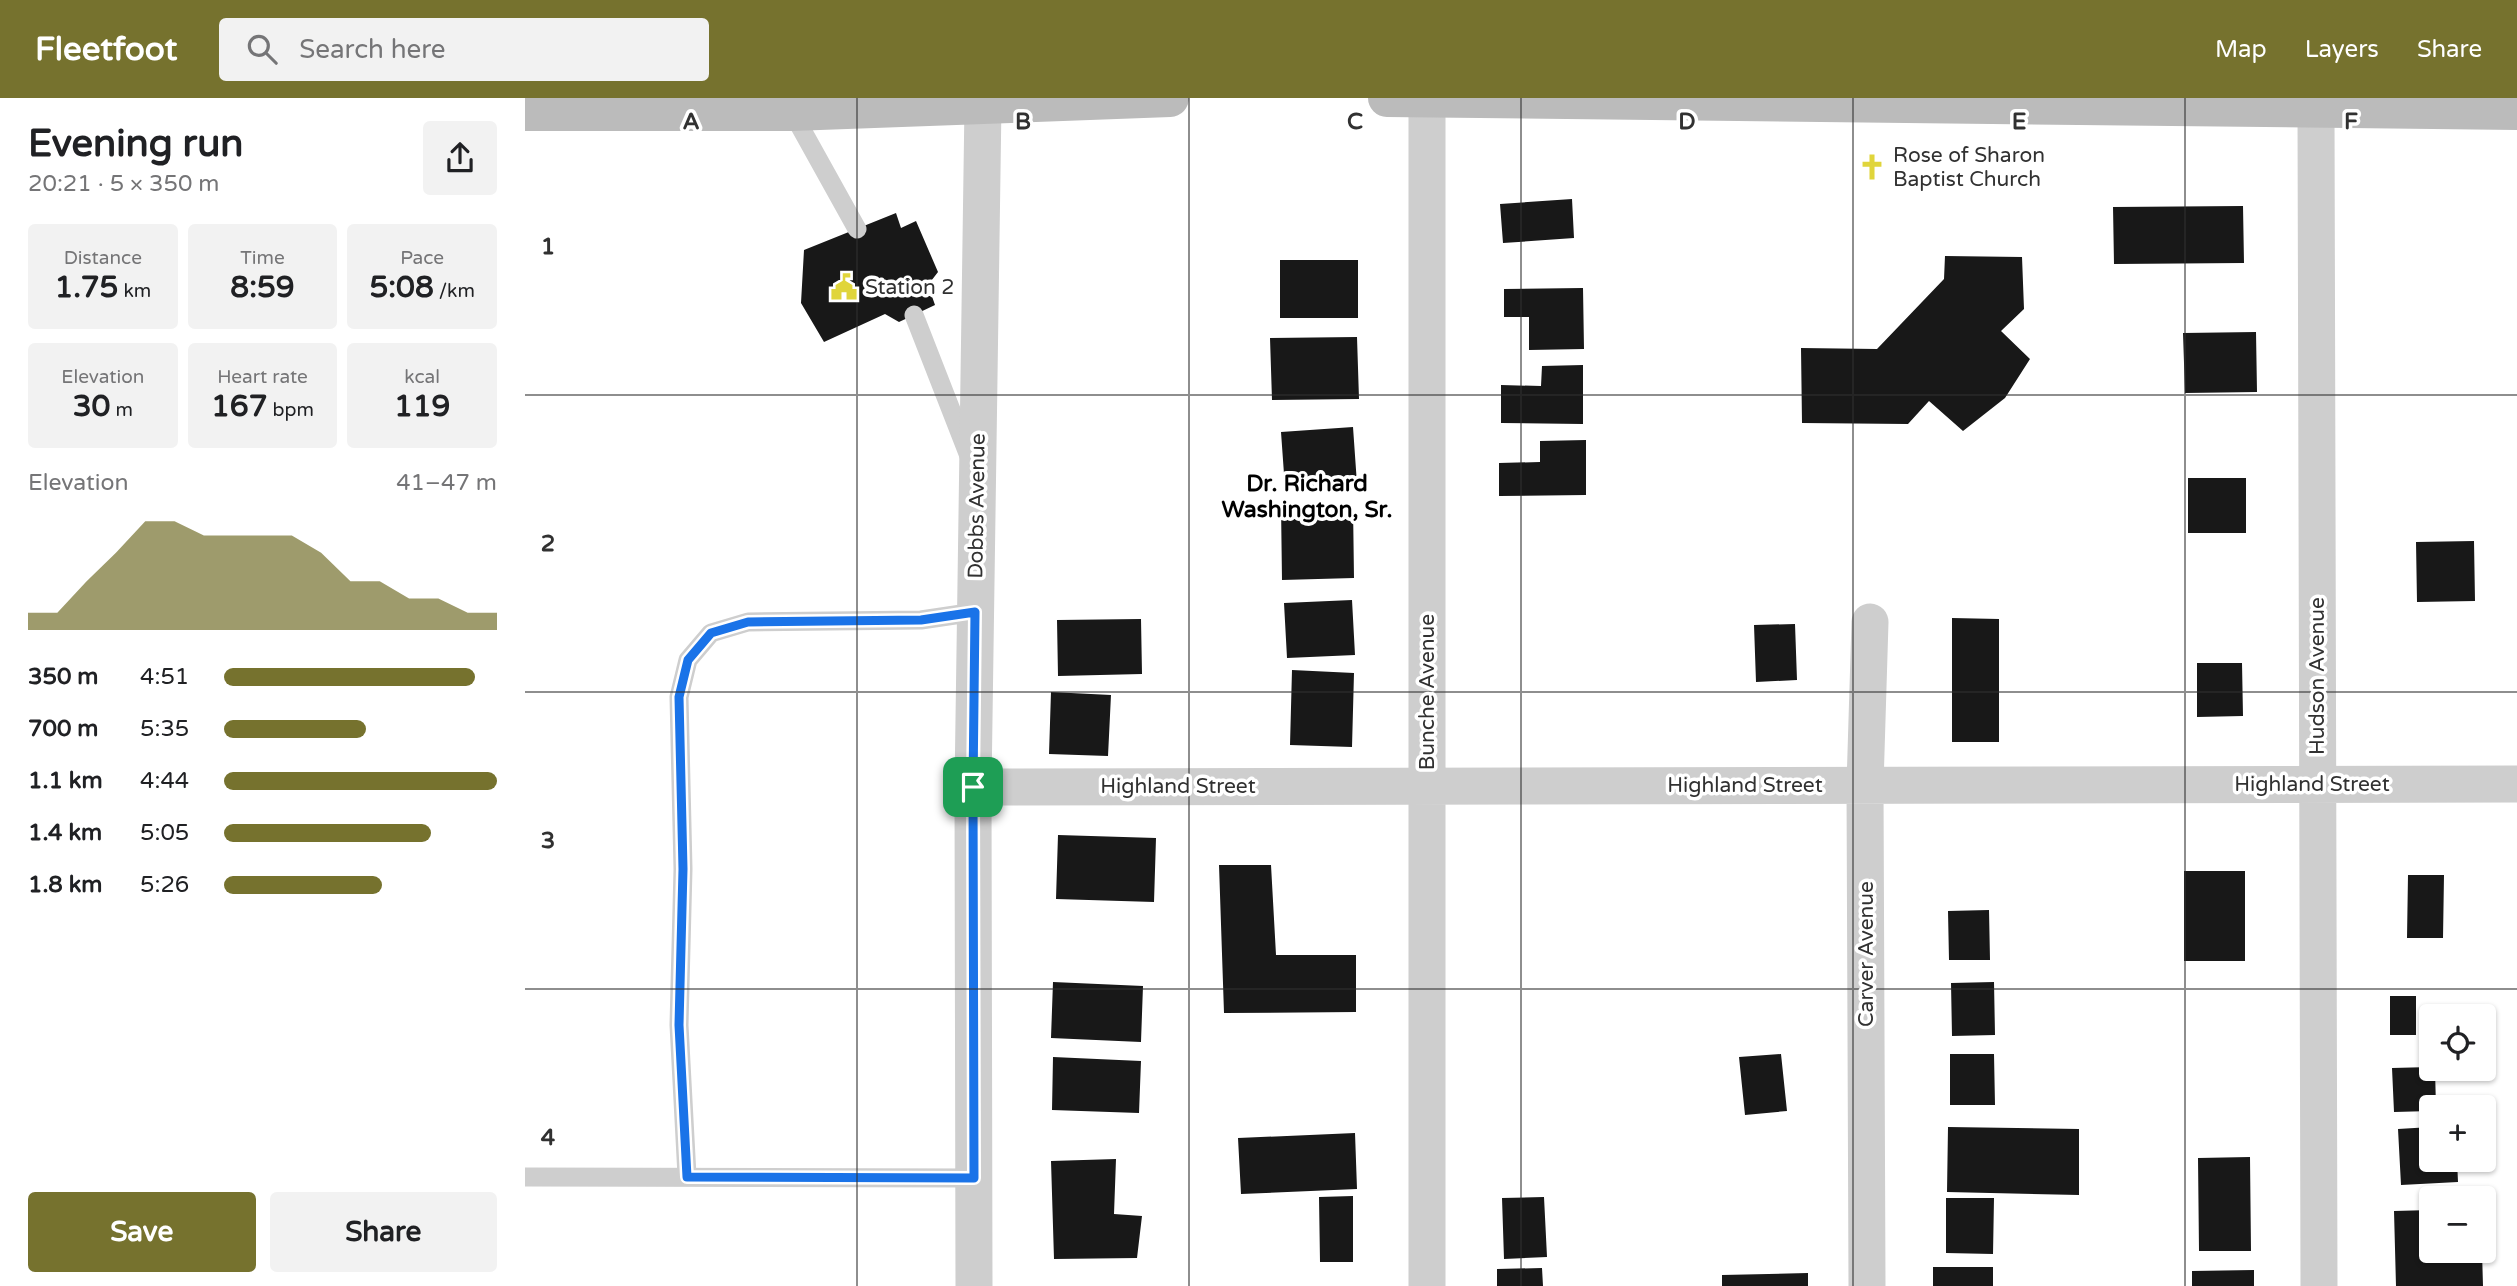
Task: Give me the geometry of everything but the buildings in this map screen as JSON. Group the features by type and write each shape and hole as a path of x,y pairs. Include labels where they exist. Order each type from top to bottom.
{"main road":[{"path":"544,107 792,112 1170,98"},
{"path":"1387,98 2047,102 2517,111"}],"street":[{"name":"Bunche Avenue","path":"1427,99 1427,1286"},
{"name":"Dobbs Avenue","path":"974,1286 973,787 983,104"},
{"name":"Hudson Avenue","path":"2316,108 2319,1286"},
{"name":"Carver Avenue","path":"1867,1286 1865,785 1870,622"},
{"name":"Highland Street","path":"973,787 2517,784"}],"lane":[{"path":"792,112 857,229"},
{"path":"914,315 977,476"},
{"path":"687,1177 679,1025 683,869 679,697 688,660 711,633 748,622 921,620 975,612"},
{"path":"525,1177 974,1178"}],"place":[{"name":"Rose of Sharon Baptist Church","path":"1872,167"},
{"name":"Station 2","path":"844,287"}],"district":[{"name":"Dr. Richard Washington, Sr.","path":"1307,497"}],"route":[{"path":"975,612 973,787 974,1178 687,1177 679,1025 683,869 679,697 688,660 711,633 748,622 921,620 975,612"}]}
